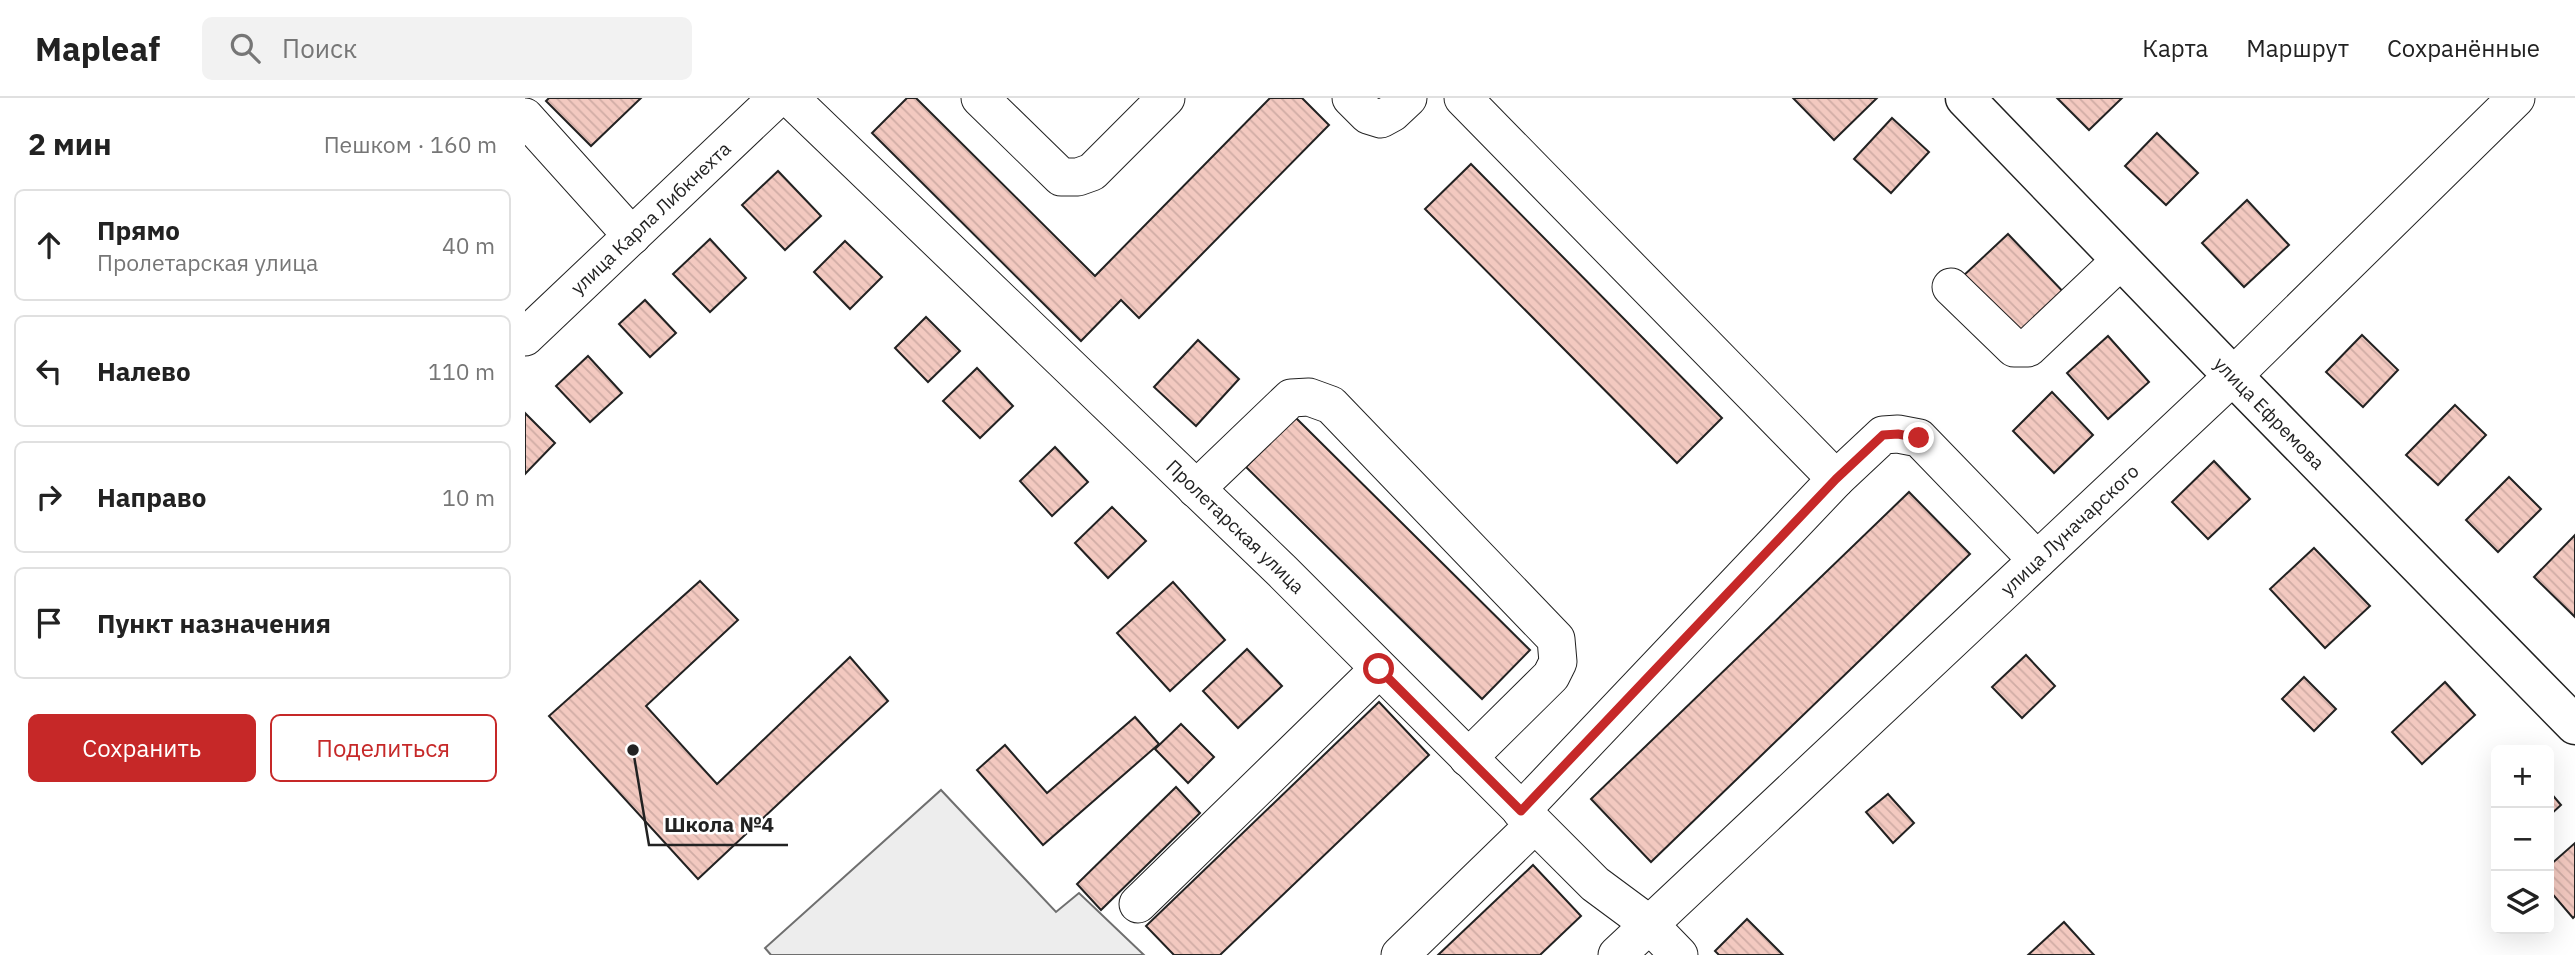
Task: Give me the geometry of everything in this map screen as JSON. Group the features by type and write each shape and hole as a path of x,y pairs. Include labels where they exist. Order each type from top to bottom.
{"main road":[{"name":"улица Ефремова","path":"1965,98 2575,725"}],"street":[{"name":"улица Карла Либкнехта","path":"525,337 777,98"},
{"name":"Пролетарская улица","path":"790,98 1196,489 1595,884 1649,924 1679,955"},
{"path":"1001,105 1061,177 1078,177 1092,172 1166,98"},
{"path":"1351,98 1368,115 1381,119 1408,98"},
{"path":"1463,98 1836,479"},
{"name":"улица Луначарского","path":"1617,955 2233,376 2516,98"},
{"path":"525,117 632,236"},
{"path":"1951,287 2014,348 2028,348 2121,260"},
{"path":"1196,489 1291,398 1309,397 1331,405 1556,639 1558,662 1551,676 1468,758"},
{"path":"1400,955 1836,479 1883,435 1898,434 1919,438 2038,560"},
{"path":"1139,904 1379,669"}],"shaded area":[{"path":"941,790 1056,912 1079,893 1144,955 771,955 765,948"}],"building":[{"path":"549,98 641,98 591,146 546,101"},
{"path":"907,98 916,98 1095,276 1270,98 1302,98 1329,125 1139,318 1121,300 1081,341 872,133"},
{"path":"1793,98 1877,98 1834,140"},
{"path":"2057,98 2122,98 2089,130"},
{"path":"1892,118 1929,152 1891,193 1854,159"},
{"path":"2157,133 2198,173 2166,205 2125,166"},
{"path":"1471,164 1722,418 1677,463 1425,209"},
{"path":"778,171 821,216 785,250 742,205"},
{"path":"2247,200 2289,245 2244,287 2202,243"},
{"path":"2008,234 2071,300 2025,344 1962,277"},
{"path":"710,239 746,278 710,312 673,274"},
{"path":"845,241 882,277 850,309 814,272"},
{"path":"645,300 676,333 650,357 619,324"},
{"path":"926,317 960,351 928,382 895,348"},
{"path":"2362,335 2398,370 2363,407 2326,372"},
{"path":"2108,336 2149,382 2108,419 2067,373"},
{"path":"1198,340 1239,379 1196,426 1154,387"},
{"path":"588,356 622,393 590,422 556,386"},
{"path":"977,368 1013,406 980,438 943,401"},
{"path":"2052,392 2093,435 2054,473 2013,431"},
{"path":"2455,405 2486,435 2438,485 2406,455"},
{"path":"525,413 555,443 525,474"},
{"path":"1295,417 1530,650 1482,699 1246,467"},
{"path":"1055,447 1088,482 1052,516 1020,481"},
{"path":"2214,461 2250,499 2208,539 2172,502"},
{"path":"2509,477 2541,509 2498,552 2466,520"},
{"path":"1909,492 1970,554 1651,862 1591,799"},
{"path":"1112,507 1146,541 1108,578 1075,543"},
{"path":"2575,535 2575,617 2534,577"},
{"path":"2314,548 2370,606 2325,648 2270,589"},
{"path":"700,581 738,620 646,706 717,784 850,657 888,701 698,879 549,716"},
{"path":"1173,582 1225,640 1170,691 1117,633"},
{"path":"1247,649 1282,686 1238,728 1203,691"},
{"path":"2026,655 2055,686 2022,718 1992,687"},
{"path":"2304,677 2336,709 2314,731 2282,699"},
{"path":"2445,682 2475,715 2422,764 2392,732"},
{"path":"1379,702 1429,755 1220,955 1174,955 1146,926"},
{"path":"1135,717 1159,744 1043,845 977,770 1005,745 1047,793"},
{"path":"1181,724 1214,757 1188,783 1155,749"},
{"path":"1176,787 1200,813 1101,910 1077,884"},
{"path":"1888,794 1914,823 1893,843 1866,812"},
{"path":"2554,797 2561,805 2554,811"},
{"path":"2575,843 2573,918 2554,896 2554,862"},
{"path":"1533,865 1581,916 1540,955 1438,955"},
{"path":"1747,919 1783,955 1719,955 1715,951"},
{"path":"2064,922 2094,955 2028,955"}],"place":[{"name":"Школа №4","path":"633,750"}],"route":[{"path":"1379,669 1521,811 1836,479 1883,435 1898,434 1919,438"}]}
